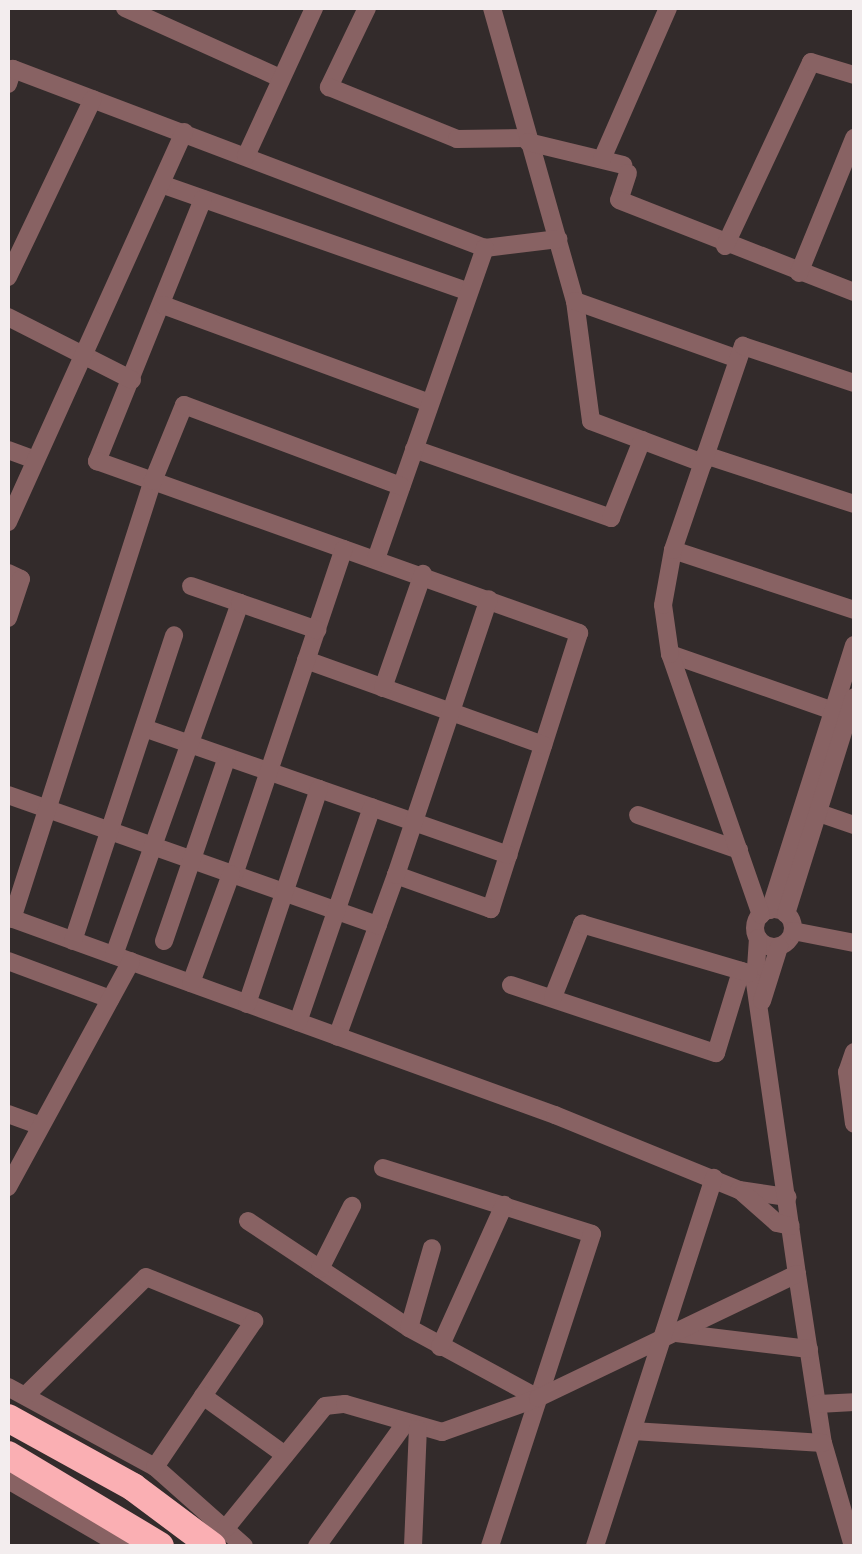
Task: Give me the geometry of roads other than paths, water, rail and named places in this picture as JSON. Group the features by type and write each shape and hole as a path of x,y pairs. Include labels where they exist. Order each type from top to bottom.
{"highway":[{"path":"8,1418 168,1512 219,1537"},
{"path":"8,1455 144,1544 168,1512"}],"street":[{"path":"125,8 280,78"},
{"path":"246,156 314,8"},
{"path":"367,8 329,87 458,139 527,140 606,150 625,169 619,200 725,246 854,292"},
{"path":"492,8 575,301 591,421 854,504"},
{"path":"606,150 668,8"},
{"path":"725,246 811,62 854,76"},
{"path":"8,84 13,69 485,248 558,239"},
{"path":"8,278 93,99"},
{"path":"8,522 184,132"},
{"path":"799,272 854,138"},
{"path":"161,184 469,292"},
{"path":"203,199 97,461 580,633 491,908 396,874"},
{"path":"376,559 485,248"},
{"path":"575,301 738,359"},
{"path":"163,305 430,403"},
{"path":"8,317 84,359 132,380"},
{"path":"854,384 742,346 673,550 663,605 670,654 739,850 778,918 854,943"},
{"path":"400,486 184,405 153,481 49,810 10,918 714,1178 739,1190 774,1220 791,1226"},
{"path":"414,449 611,518 642,440"},
{"path":"8,450 36,460"},
{"path":"191,983 269,772 344,549"},
{"path":"673,550 854,610"},
{"path":"8,573 21,579 8,618"},
{"path":"383,688 423,574"},
{"path":"191,586 317,630"},
{"path":"337,1037 490,599"},
{"path":"8,1187 38,1125 110,998 152,846 240,603"},
{"path":"73,940 174,635"},
{"path":"512,985 716,1053 758,938 778,918 816,812 847,710 854,646"},
{"path":"670,654 847,710"},
{"path":"306,660 544,745"},
{"path":"762,1002 778,947 778,918 847,710"},
{"path":"144,728 508,855"},
{"path":"164,941 227,757"},
{"path":"247,1004 319,789"},
{"path":"8,795 378,925"},
{"path":"298,1022 372,807"},
{"path":"816,812 854,825"},
{"path":"638,815 739,850"},
{"path":"552,997 582,924 748,972 762,1002 797,1274 824,1443 854,1546"},
{"path":"758,938 778,947"},
{"path":"8,961 110,998"},
{"path":"854,1052 847,1072 854,1124"},
{"path":"8,1114 38,1125"},
{"path":"384,1168 587,1229 594,1241 490,1546"},
{"path":"595,1546 714,1178"},
{"path":"739,1190 787,1197"},
{"path":"440,1347 504,1205"},
{"path":"320,1269 352,1206"},
{"path":"248,1220 409,1328 538,1398"},
{"path":"409,1328 432,1248"},
{"path":"219,1537 334,1402 411,1427 442,1432 538,1398 667,1332 797,1274"},
{"path":"26,1395 146,1277 254,1321 155,1467"},
{"path":"667,1332 809,1348"},
{"path":"8,1387 155,1467 219,1537 244,1546"},
{"path":"204,1396 285,1456"},
{"path":"818,1404 854,1402"},
{"path":"317,1546 411,1427"},
{"path":"411,1427 413,1546"},
{"path":"633,1431 824,1443"},
{"path":"8,1480 144,1544"}]}
